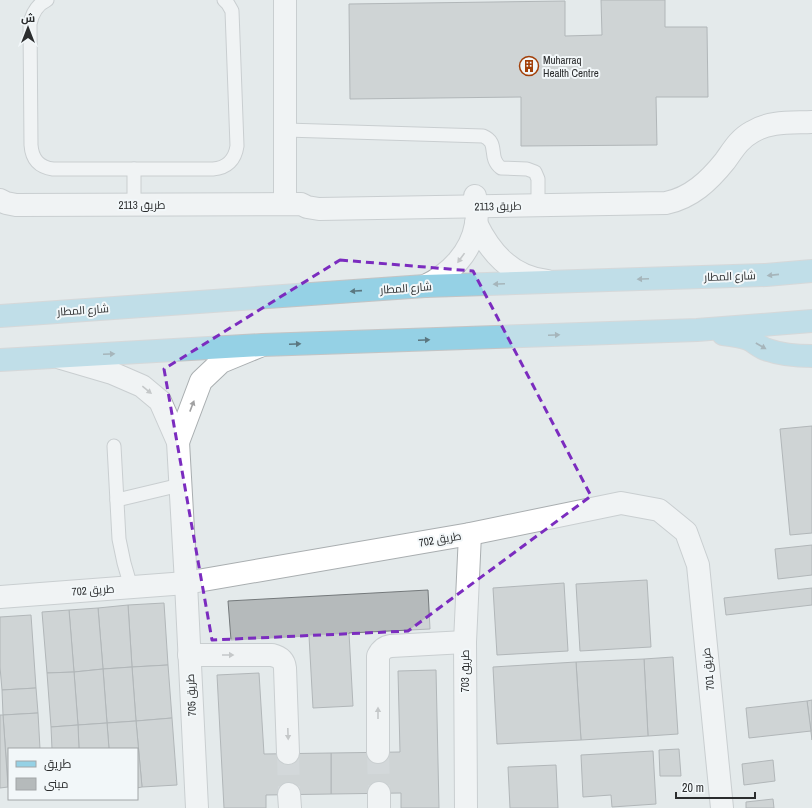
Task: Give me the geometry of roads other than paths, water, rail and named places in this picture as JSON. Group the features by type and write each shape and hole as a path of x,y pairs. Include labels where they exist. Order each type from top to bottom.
{"main road":[{"name":"شارع المطار","path":"0,316 425,286 766,275 812,271"},
{"path":"0,360 262,345 697,330 812,321"},
{"path":"697,330 742,337 766,350 791,356 812,356"}],"street":[{"path":"285,0 286,130 293,204"},
{"name":"طريق 2113","path":"0,200 16,205 134,205 293,204 313,198 320,198 476,208 538,200 666,203 685,198 694,192 719,168 734,147 752,131 775,124 812,122"},
{"name":"طريق 2113","path":"476,208 484,239 508,266 540,280 558,282"},
{"name":"طريق 2113","path":"425,286 449,272 459,262 472,237 476,208"},
{"path":"178,442 201,381 221,362 262,345"},
{"path":"58,357 112,373 142,386 160,401 178,442 186,583"},
{"name":"طريق 702","path":"0,597 186,583 470,534 621,503 659,510 686,532"},
{"name":"طريق 701","path":"686,532 698,565 722,808"},
{"name":"طريق 703","path":"466,808 465,642 470,534"},
{"name":"طريق 705","path":"186,583 197,808"},
{"path":"378,752 378,656 380,651 385,647 391,646 465,642"},
{"path":"189,654 272,654 282,659 285,668 288,753"},
{"path":"188,808 197,808"}],"lane":[{"path":"47,0 42,2 36,8 30,24 31,146 34,159 46,168 53,169 220,168 227,165 236,153 237,146 232,11 224,0"},
{"path":"286,130 483,136 492,143 493,159 501,168 527,169 535,172 538,179 538,200"},
{"path":"134,169 134,205"},
{"path":"114,446 119,539 131,587"},
{"path":"117,500 180,485"}],"tunnel":[{"path":"378,752 379,793"},
{"path":"288,753 289,794"}],"place":[{"name":"Muharraq Health Centre","path":"529,66"}]}
